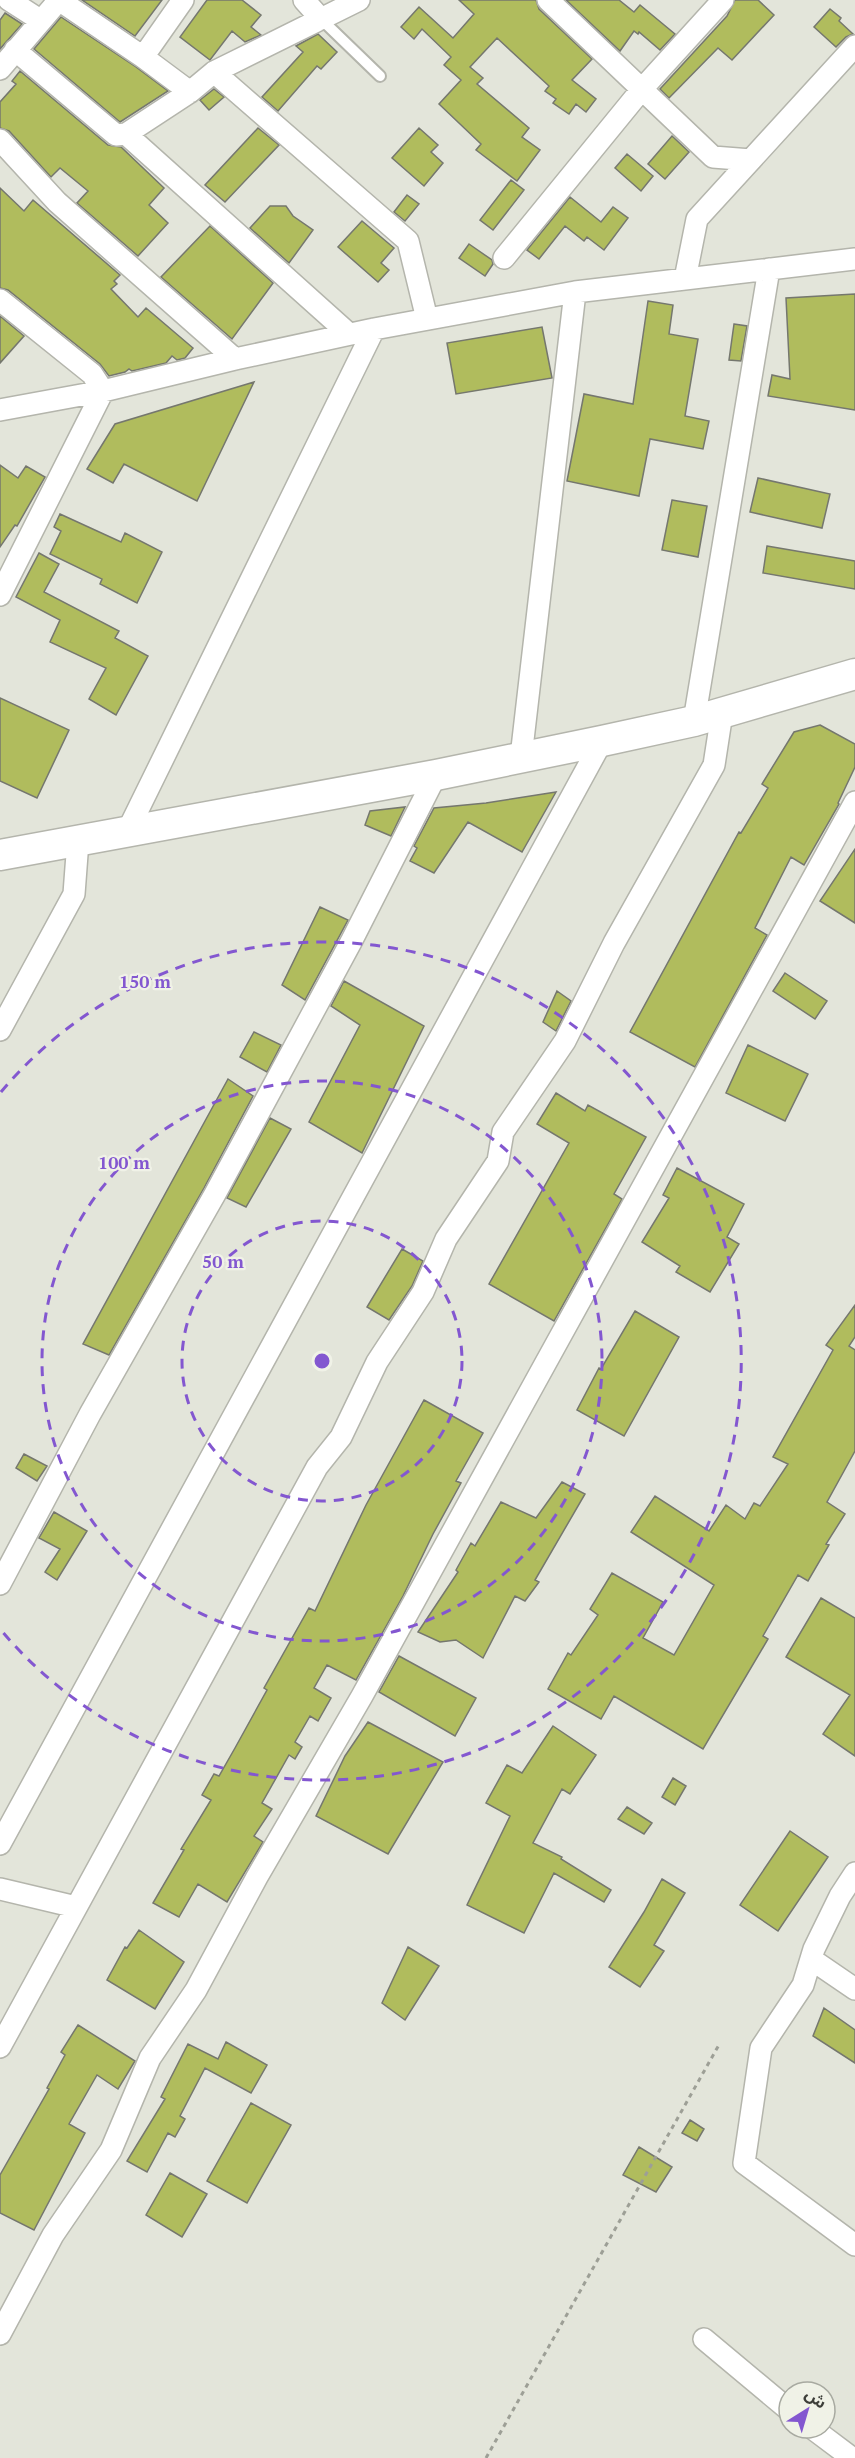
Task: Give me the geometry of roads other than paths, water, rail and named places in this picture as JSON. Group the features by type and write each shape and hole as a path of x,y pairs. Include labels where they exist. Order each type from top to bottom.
{"main road":[{"path":"0,855 436,775 602,741 708,717 855,674"}],"street":[{"path":"9,0 40,20"},
{"path":"0,69 59,0 190,92"},
{"path":"143,57 183,0"},
{"path":"304,0 321,19"},
{"path":"15,50 116,135 126,134 190,92 214,72 359,0"},
{"path":"548,0 713,157 751,160"},
{"path":"504,258 642,89 723,0"},
{"path":"685,279 697,219 855,46"},
{"path":"214,72 408,241 427,319"},
{"path":"126,134 349,334"},
{"path":"0,140 57,202 235,359"},
{"path":"0,410 102,391 349,334 575,292 855,260"},
{"path":"0,2047 317,1467 341,1437 377,1362 423,1292 446,1239 498,1161 503,1132 565,1041 614,943 714,765 708,717 770,269"},
{"path":"521,758 575,292"},
{"path":"0,300 92,374 102,391"},
{"path":"127,832 374,329"},
{"path":"0,595 102,391"},
{"path":"0,1844 602,741"},
{"path":"0,1584 90,1414 210,1204 328,984 436,775"},
{"path":"0,2334 53,2235 111,2150 150,2058 196,1990 257,1877 368,1685 855,802"},
{"path":"0,1030 74,894 78,841"},
{"path":"855,1873 840,1896 811,1959 802,1985 761,2048 744,2163 855,2245"},
{"path":"0,1889 76,1907"},
{"path":"811,1959 855,1989"},
{"path":"704,2339 777,2400"},
{"path":"828,2440 852,2458"}],"lane":[{"path":"321,19 380,76"}]}
